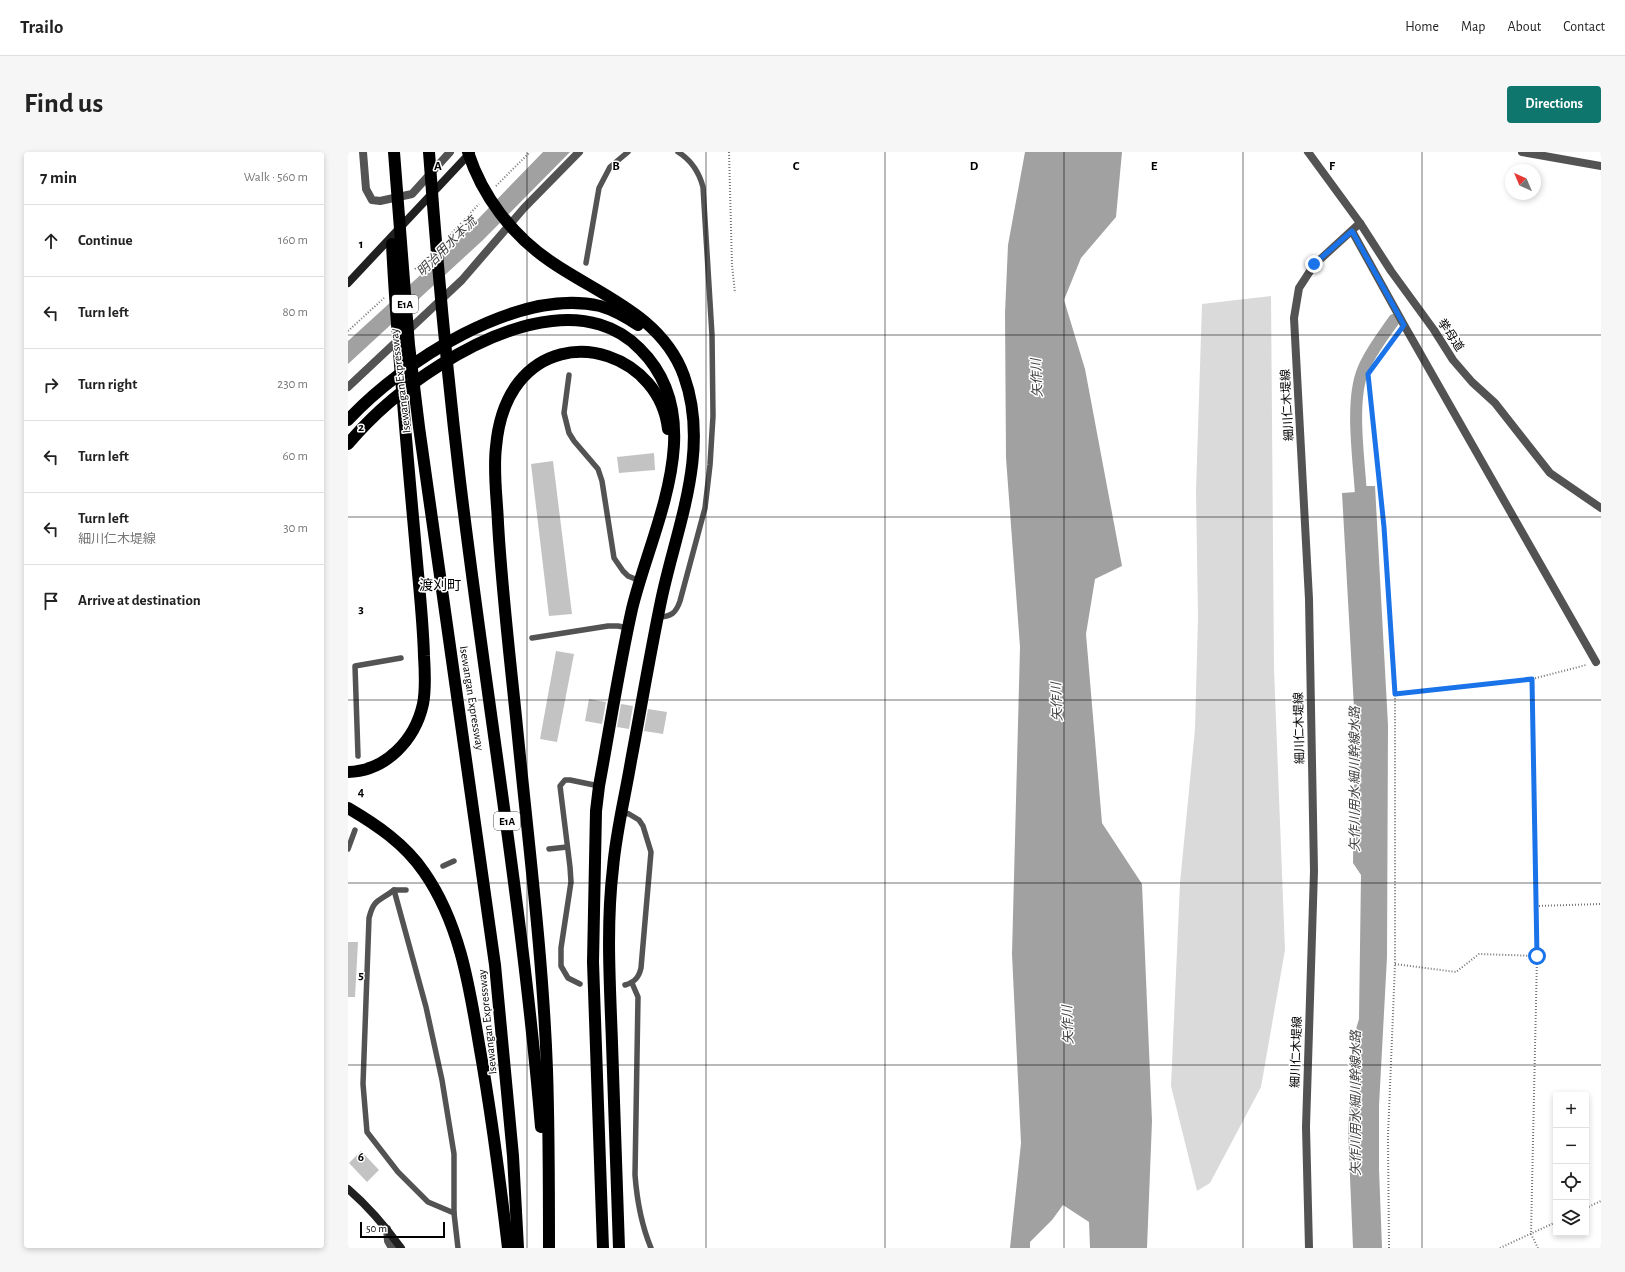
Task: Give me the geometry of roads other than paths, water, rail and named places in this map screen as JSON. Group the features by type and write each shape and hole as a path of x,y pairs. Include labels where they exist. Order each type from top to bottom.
{"highway":[{"path":"348,772 369,768 395,753 406,743 413,731 423,704 425,670 424,643 393,266 393,183 388,152"},
{"name":"Isewangan Expressway","path":"394,152 393,183 409,345 419,427 495,965 513,1156 518,1248"},
{"name":"Isewangan Expressway","path":"429,152 442,313 468,540 526,969 543,1152 549,1248"},
{"path":"470,152 485,190 495,207 518,234 546,259 620,304 648,324 670,348 684,376 691,406 694,443 689,484 667,571 613,865 609,930 619,1248"},
{"path":"348,420 380,389 402,371 451,340 480,326 521,312 566,303 600,306 629,319 642,328 654,339 673,362 691,406"},
{"path":"348,444 390,401 433,370 466,350 496,337 533,325 562,320 585,321 600,324 625,336 646,355 663,379 672,410 674,426 673,458 665,501 640,581 628,628 599,786 596,827 593,955 603,1248"},
{"path":"549,1248 548,1083 541,968 500,542 496,451 498,429 503,411 510,395 519,381 530,370 545,360 561,354 578,352 597,353 614,358 630,366 644,378 655,392 663,407 670,449 670,474"},
{"path":"348,808 388,834 414,858 433,885 450,919 464,968 477,1029 492,1122 508,1248"}],"street":[{"path":"363,152 366,189 372,200 380,201 412,194 450,152"},
{"path":"348,283 470,152"},
{"path":"348,387 462,280 524,208 579,152"},
{"name":"挙母道","path":"1308,152 1360,223 1391,271 1434,330 1453,360 1472,382 1495,403 1550,473 1601,508"},
{"path":"1522,152 1601,166"},
{"name":"細川仁木堤線","path":"1309,1248 1306,1127 1314,871 1309,599 1294,318 1299,288 1314,264 1360,223"},
{"path":"1352,231 1596,662"},
{"path":"348,1189 369,1208 401,1248"},
{"path":"387,1229 388,1241 392,1248"}],"lane":[{"path":"586,263 599,188 610,167 628,152"},
{"path":"658,617 670,616 674,613 680,601 705,508 710,465 713,416 712,335 703,187 695,167 678,152"},
{"path":"569,375 564,413 569,433 598,469 602,481 614,558 628,576 640,581"},
{"path":"532,638 608,626 628,628"},
{"path":"358,756 355,666 401,658"},
{"path":"580,984 568,978 561,966 571,882 560,790 562,782 565,780 599,786"},
{"path":"622,812 639,820 643,826 651,852 641,968 639,974 628,984 638,997 635,1175 636,1198 640,1216 651,1248"},
{"path":"348,849 355,830"},
{"path":"549,850 567,847"},
{"path":"444,866 454,861"},
{"path":"406,890 394,890 377,900 372,907 370,918 363,1084 367,1132 398,1172 428,1202 454,1213"},
{"path":"394,890 426,1007 442,1080 454,1154 454,1213 458,1248"}],"water":[{"name":"明治用水本流","path":"543,152 570,152 483,240 348,364 348,341 449,249"},
{"name":"矢作川","path":"1025,152 1122,152 1116,217 1081,258 1064,300 1085,369 1122,566 1095,579 1086,634 1102,823 1142,884 1152,1121 1147,1248 1090,1248 1089,1222 1063,1205 1052,1220 1030,1242 1030,1248 1010,1248 1021,1143 1012,954 1020,647 1006,458 1005,313 1008,245"},
{"name":"矢作川用水 細川幹線水路","path":"1365,479 1366,486 1375,486 1388,725 1387,957 1379,1106 1379,1169 1382,1248 1353,1248 1348,1130 1356,1029 1359,1019 1361,875 1353,863 1355,726 1342,493 1356,492 1355,480"}],"waterway":[{"name":"矢作川用水 細川幹線水路","path":"1361,495 1356,431 1359,383 1369,357 1394,320"}],"district":[{"name":"渡刈町","path":"440,585"}]}
